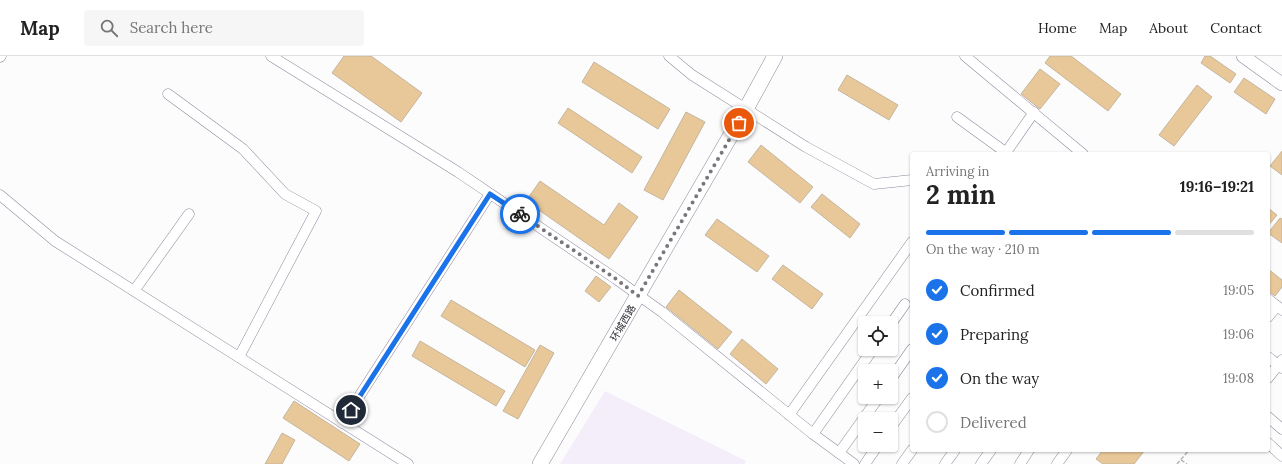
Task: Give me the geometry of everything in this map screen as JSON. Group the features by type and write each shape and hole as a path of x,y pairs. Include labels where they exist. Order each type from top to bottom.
{"highway":[{"name":"环城西路","path":"540,464 746,109 775,56"}],"main road":[{"path":"1243,56 1282,84"}],"street":[{"path":"272,56 458,172 616,279 662,312 789,415 854,464"},
{"path":"669,56 692,75 806,147 874,184 910,180"},
{"path":"965,56 1034,112 1080,152"},
{"path":"168,94 243,149 286,194 316,211 239,357"},
{"path":"1007,152 1034,112"},
{"path":"957,117 1003,152"},
{"path":"342,423 490,194"},
{"path":"0,195 55,241 408,464"},
{"path":"134,291 189,214"},
{"path":"789,415 910,245"},
{"path":"1270,300 1280,308 1270,316"},
{"path":"897,316 905,304"},
{"path":"898,369 910,353"},
{"path":"813,434 868,356"},
{"path":"1270,358 1281,365 1270,376"},
{"path":"898,417 910,401"},
{"path":"839,454 874,404"},
{"path":"1270,418 1282,429"},
{"path":"1270,444 1282,456"},
{"path":"865,464 873,452"},
{"path":"902,464 911,452"},
{"path":"944,464 953,452"},
{"path":"981,464 990,452"},
{"path":"1020,464 1028,452"},
{"path":"1057,464 1066,452"}],"path":[{"path":"1178,464 1187,452"},
{"path":"1181,460 1188,464"}],"shaded area":[{"path":"605,391 746,461 744,464 560,464"}],"building":[{"path":"344,56 371,56 422,93 401,122 332,73"},
{"path":"1050,56 1071,56 1121,94 1108,111 1045,63"},
{"path":"1205,56 1210,56 1236,74 1230,83 1201,63"},
{"path":"594,62 670,109 658,129 582,82"},
{"path":"1040,69 1060,84 1040,109 1021,94"},
{"path":"847,75 898,105 889,120 838,90"},
{"path":"1244,78 1275,99 1266,114 1234,92"},
{"path":"1197,85 1212,97 1174,146 1159,135"},
{"path":"568,108 642,157 632,173 558,123"},
{"path":"686,112 705,122 663,200 644,190"},
{"path":"761,145 813,187 800,203 748,162"},
{"path":"1282,151 1282,175 1270,166"},
{"path":"540,181 604,225 619,203 638,217 609,259 526,201"},
{"path":"822,194 860,224 850,238 811,207"},
{"path":"1270,210 1277,215 1270,224"},
{"path":"1280,218 1282,219 1282,243 1270,234 1270,230"},
{"path":"717,219 769,256 757,272 705,235"},
{"path":"783,265 823,294 812,309 772,279"},
{"path":"1270,271 1282,280 1282,287 1275,296 1270,292"},
{"path":"596,276 611,287 599,302 585,291"},
{"path":"679,290 732,332 718,349 666,307"},
{"path":"451,300 535,350 525,367 441,316"},
{"path":"742,339 778,369 766,384 730,354"},
{"path":"420,341 505,391 496,406 412,356"},
{"path":"540,345 554,353 518,419 503,411"},
{"path":"294,401 360,444 349,461 283,418"},
{"path":"282,433 295,440 282,464 265,464"},
{"path":"1101,452 1143,452 1134,464 1103,464 1096,459"}],"way so far":[{"path":"520,214 616,279 638,296 739,123"}],"route":[{"path":"351,410 490,194 520,214"}]}
